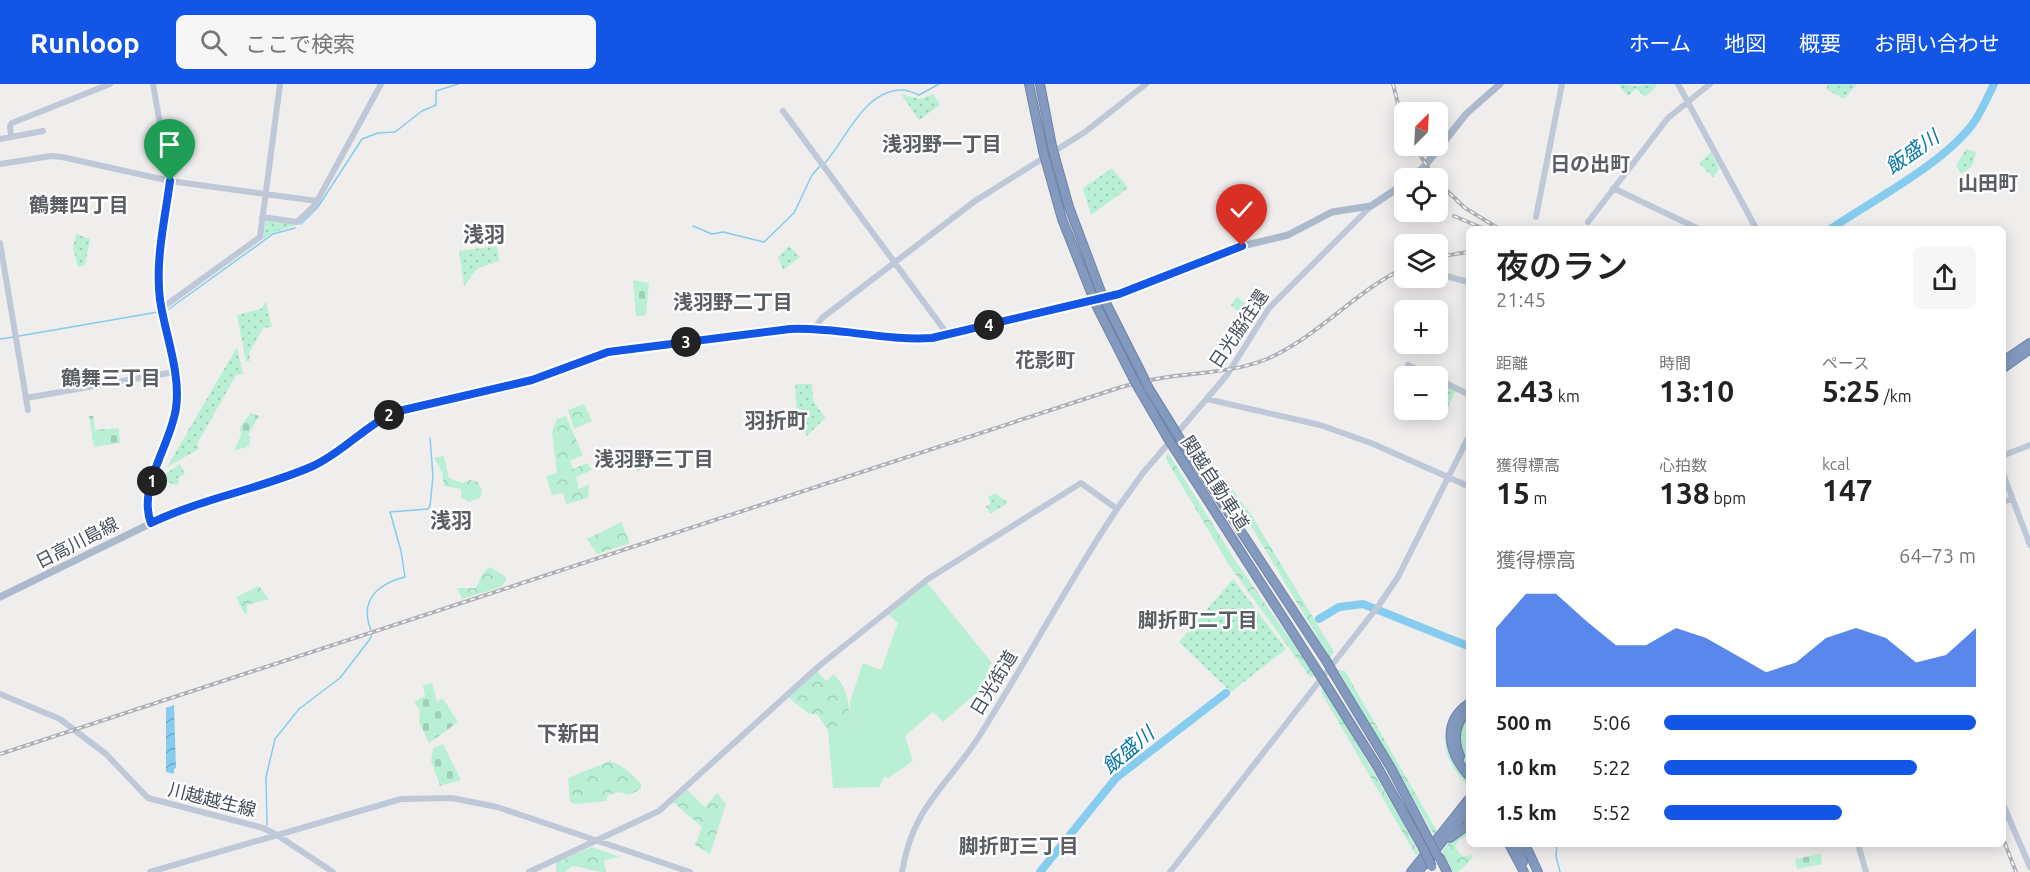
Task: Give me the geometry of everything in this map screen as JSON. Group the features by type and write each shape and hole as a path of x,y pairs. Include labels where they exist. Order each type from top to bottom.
{"highway":[{"name":"関越自動車道","path":"1029,84 1043,151 1062,219 1092,295 1136,384 1174,448 1382,775 1433,869"},
{"name":"関越自動車道","path":"1040,84 1052,146 1070,207 1101,292 1146,381 1180,439 1327,662 1390,768 1446,872"},
{"path":"2006,359 2030,343"},
{"path":"2006,366 2030,349"},
{"path":"1466,706 1456,716 1450,741 1455,756 1466,772"},
{"path":"1466,713 1459,721 1455,736 1459,754 1466,765"},
{"path":"1411,872 1466,805"},
{"path":"1419,872 1466,806"},
{"path":"1419,872 1452,836 1466,826"},
{"path":"1511,847 1525,872"},
{"path":"1518,847 1525,872"},
{"path":"1526,847 1538,872"},
{"path":"1532,847 1538,872"}],"main road":[{"path":"1423,168 1473,107 1500,84"},
{"name":"日光脇往還","path":"1371,206 1394,191"},
{"name":"日高川島線","path":"0,597 151,523 194,505 310,467 382,418 399,411 532,380 608,352 768,331 815,328 914,339 948,335 1119,294 1242,246 1288,235 1335,212 1371,206"}],"street":[{"path":"11,137 12,123 110,84"},
{"path":"151,523 147,509 148,496 170,437 176,407 174,372 162,308 159,259 170,181 153,84"},
{"path":"162,308 259,238 280,84"},
{"path":"262,217 299,221 317,201 381,84"},
{"path":"815,328 822,318 975,201 1085,132 1146,84"},
{"path":"1536,217 1562,84"},
{"path":"1678,84 1755,226"},
{"path":"1588,222 1656,131 1688,99 1710,84"},
{"path":"783,111 948,335"},
{"path":"0,139 43,131"},
{"path":"0,164 51,156 62,157 170,181 317,201"},
{"path":"1613,188 1693,226"},
{"name":"日光脇往還","path":"1117,509 1154,460 1227,375 1269,308 1371,206"},
{"path":"0,243 28,410"},
{"path":"1448,276 1466,281"},
{"path":"26,398 174,372"},
{"path":"1448,384 1466,393"},
{"path":"1207,399 1320,425 1371,443 1466,485"},
{"path":"1170,872 1379,605 1398,577 1466,442"},
{"path":"2006,454 2030,445"},
{"path":"2006,482 2030,545"},
{"path":"529,872 659,811 825,661 928,579 1081,483 1117,509"},
{"path":"2006,501 2012,499"},
{"name":"日光街道","path":"902,872 906,851 924,809 979,738 1117,509"},
{"name":"川越越生線","path":"0,694 60,719 106,754 148,798 263,828 333,872"},
{"path":"150,872 401,799 432,796 497,807 690,872"},
{"path":"2006,811 2030,867"},
{"path":"1859,847 1866,872"}],"green space":[{"path":"1622,84 1635,86 1655,84 1657,86 1645,97 1636,88 1628,96 1619,86"},
{"path":"1828,84 1857,84 1844,99 1826,89"},
{"path":"901,94 920,99 933,94 940,105 919,120"},
{"path":"1966,149 1976,152 1972,166 1962,174 1956,166"},
{"path":"1711,152 1719,169 1713,177 1699,163"},
{"path":"1112,168 1128,188 1091,215 1083,188"},
{"path":"266,220 299,224 273,233 262,240"},
{"path":"76,234 90,239 85,265 78,267 73,248"},
{"path":"497,246 499,261 478,268 464,286 459,251"},
{"path":"789,246 800,257 783,270 778,257"},
{"path":"633,280 649,283 646,315 636,316"},
{"path":"1237,297 1255,311 1248,320 1231,305"},
{"path":"266,302 272,327 263,328 249,353 250,361 246,361 237,315 261,309"},
{"path":"237,347 243,374 236,375 197,444 199,449 167,467"},
{"path":"795,384 812,384 813,400 825,418 807,436 797,418"},
{"path":"1448,386 1456,390 1448,407"},
{"path":"584,404 592,421 574,429 568,410"},
{"path":"251,413 259,416 248,435 251,437 249,446 234,451 241,435 240,427"},
{"path":"89,416 94,416 95,430 119,428 120,443 94,447"},
{"path":"566,416 583,455 570,461 573,469 587,463 592,470 576,477 579,489 589,484 588,498 566,504 563,493 552,495 546,476 557,473 552,432 557,419"},
{"path":"1186,435 1198,444 1252,516 1334,652 1330,658 1254,531"},
{"path":"661,452 666,463 637,471 633,461"},
{"path":"1168,453 1237,563 1316,676 1310,677 1229,565 1166,459"},
{"path":"444,456 449,478 462,483 470,480 478,482 482,490 480,498 469,502 462,498 461,489 444,486 442,472 434,458"},
{"path":"180,464 185,474 179,477 178,485 157,480"},
{"path":"995,493 1008,503 990,514 986,506 991,503 988,497"},
{"path":"621,522 630,543 597,554 587,539"},
{"path":"490,567 506,577 501,587 462,599 457,588 476,588 483,573"},
{"path":"1233,579 1286,649 1231,692 1179,642"},
{"path":"928,584 992,663 989,666 995,677 943,722 933,712 905,736 913,761 888,778 885,776 879,787 833,788 828,731 849,720 850,702 863,663 881,670 898,623 888,614"},
{"path":"259,586 269,599 247,605 247,613 244,613 236,597"},
{"path":"1338,670 1345,671 1437,831 1435,837"},
{"path":"817,671 826,681 834,674 845,690 848,701 849,720 828,731 818,715 808,713 789,698 790,694"},
{"path":"432,683 437,701 443,699 458,722 429,743 419,722 420,710 414,702 425,696 423,685"},
{"path":"1323,687 1402,820 1419,854 1415,854 1321,692"},
{"path":"1466,703 1466,784 1452,765 1445,743 1450,721"},
{"path":"443,744 461,780 440,786 431,761 433,748"},
{"path":"610,761 630,773 641,784 641,789 629,795 619,792 608,795 606,801 576,804 570,802 568,778"},
{"path":"687,790 705,807 717,793 726,804 710,854 695,845 702,827 673,802"},
{"path":"1466,830 1466,837 1460,839 1455,846 1462,855 1472,855 1473,858 1458,872 1453,872 1442,851 1457,834"},
{"path":"592,847 620,857 604,860 606,872 572,866 565,872 556,872 556,862"},
{"path":"1821,854 1822,864 1797,869 1795,859"}],"water":[{"path":"174,705 176,768 174,774 166,772 166,708"}],"waterway":[{"path":"301,224 318,207 362,139 378,133 395,132 422,111 436,105 436,91 458,84"},
{"path":"824,164 856,118 876,99 888,92 901,90 919,95 939,84"},
{"name":"飯盛川","path":"1835,226 1905,182 1958,140 1972,125 1994,84"},
{"path":"693,226 712,234 723,232 764,242 794,213 812,175 820,166"},
{"path":"169,309 273,234 295,228"},
{"path":"19,336 158,312"},
{"path":"0,339 14,337"},
{"path":"267,825 266,777 275,739 299,709 340,678 370,639 367,611 372,597 383,586 405,577 401,551 390,512 428,509 430,506 433,476 430,438"},
{"name":"飯盛川","path":"1319,619 1339,607 1363,604 1466,645"},
{"name":"飯盛川","path":"1040,872 1116,778 1226,693"},
{"path":"1557,847 1556,856 1560,872"}],"railway":[{"path":"1393,84 1398,102"},
{"path":"1421,156 1428,168"},
{"path":"1448,192 1465,208 1494,226"},
{"path":"1454,216 1478,226"},
{"path":"1448,255 1466,252"},
{"path":"0,754 1114,389 1168,377 1231,369 1267,359 1303,339 1369,289 1394,274"},
{"path":"2006,846 2016,872"}],"district":[{"name":"浅羽野一丁目","path":"942,144"},
{"name":"日の出町","path":"1590,164"},
{"name":"山田町","path":"1988,183"},
{"name":"鶴舞四丁目","path":"79,205"},
{"name":"浅羽","path":"484,235"},
{"name":"浅羽野二丁目","path":"733,302"},
{"name":"花影町","path":"1045,360"},
{"name":"鶴舞三丁目","path":"111,378"},
{"name":"羽折町","path":"776,421"},
{"name":"浅羽野三丁目","path":"654,459"},
{"name":"浅羽","path":"451,521"},
{"name":"脚折町二丁目","path":"1198,620"},
{"name":"下新田","path":"568,734"},
{"name":"脚折町三丁目","path":"1019,846"}],"route":[{"path":"170,181 159,259 159,277 160,298 174,372 177,402 170,437 148,496 147,509 151,523 174,512 317,464 392,413 532,380 608,352 790,329 834,329 914,339 932,338 1119,294 1242,246"}]}
